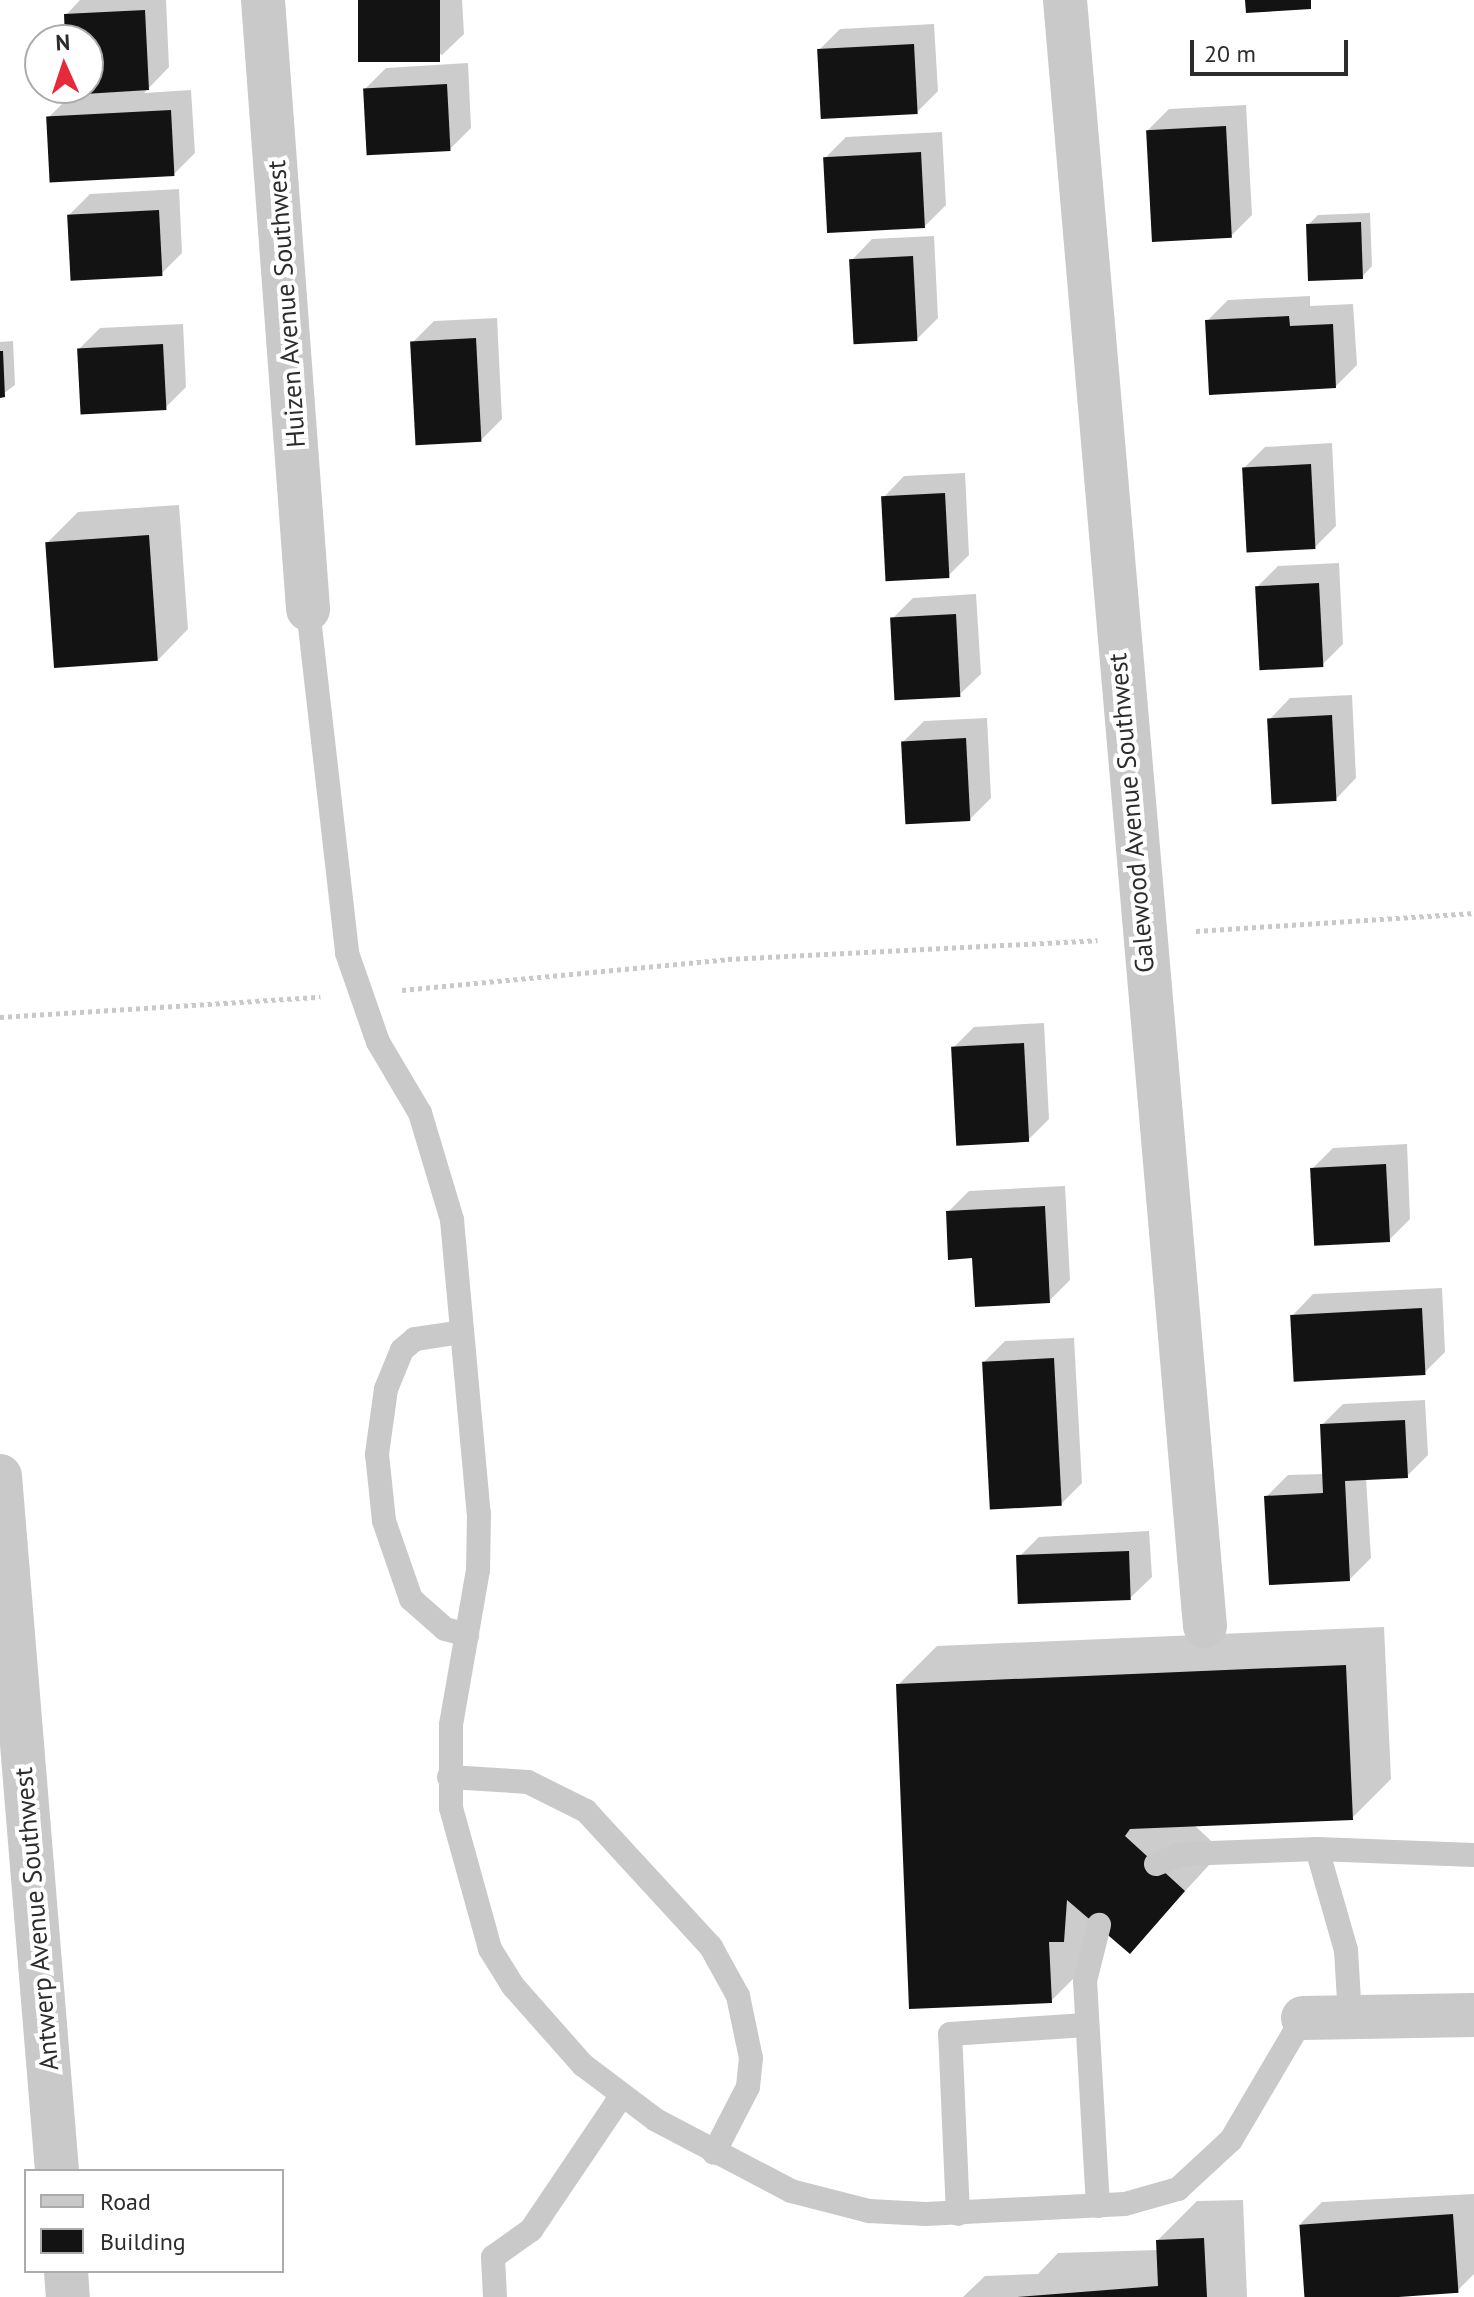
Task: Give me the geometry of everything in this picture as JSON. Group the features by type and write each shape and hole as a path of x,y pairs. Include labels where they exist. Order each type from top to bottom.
{"street":[{"name":"Huizen Avenue Southwest","path":"263,0 308,609"},
{"name":"Galewood Avenue Southwest","path":"1065,0 1205,1626"},
{"name":"Antwerp Avenue Southwest","path":"0,1476 57,2169"},
{"path":"1303,2018 1474,2015"},
{"path":"66,2273 68,2297"}],"lane":[{"path":"308,609 347,953 378,1042 438,1159 462,1332 479,1514 449,1777 464,1872 490,1949 538,2020 620,2098 714,2153 822,2201 958,2214 1098,2206 1161,2196 1221,2155 1303,2018"},
{"path":"462,1332 415,1339 402,1350 386,1389 377,1454 384,1521 411,1599 445,1629 467,1635"},
{"path":"449,1777 528,1782 586,1811 711,1947 738,1996 751,2058 748,2087 714,2153"},
{"path":"1156,1864 1182,1854 1317,1849 1474,1855"},
{"path":"1317,1849 1346,1950 1350,2017"},
{"path":"1098,2206 1085,1981 1099,1925"},
{"path":"958,2214 950,2034 1086,2025"},
{"path":"495,2297 493,2257 531,2230 620,2098"}],"path":[{"path":"1189,931 1474,913"},
{"path":"387,991 728,959 1105,940"},
{"path":"0,1017 327,996"}],"building":[{"path":"358,0 440,0 440,62 358,62"},
{"path":"1245,0 1311,0 1311,9 1246,13"},
{"path":"145,10 149,90 104,93 104,24 64,24 64,14"},
{"path":"914,44 918,114 821,119 817,49"},
{"path":"447,84 451,151 367,155 363,88"},
{"path":"171,110 174,176 50,182 46,117"},
{"path":"1226,126 1232,238 1152,242 1146,130"},
{"path":"921,152 925,228 827,233 823,157"},
{"path":"159,210 162,276 71,281 67,215"},
{"path":"1361,222 1363,279 1308,281 1306,224"},
{"path":"913,256 917,341 854,344 849,259"},
{"path":"1289,316 1290,326 1333,324 1336,388 1209,395 1205,320"},
{"path":"476,338 481,442 416,445 410,341"},
{"path":"163,344 166,410 81,414 77,349"},
{"path":"0,351 3,351 5,397 0,398"},
{"path":"1311,464 1315,549 1247,552 1242,468"},
{"path":"945,493 949,578 886,581 881,496"},
{"path":"149,535 158,661 54,668 45,542"},
{"path":"1319,583 1323,667 1259,670 1255,586"},
{"path":"956,614 960,697 894,700 890,617"},
{"path":"1332,715 1337,801 1272,804 1267,718"},
{"path":"966,738 970,821 905,824 901,741"},
{"path":"1024,1043 1029,1142 956,1146 951,1047"},
{"path":"1386,1164 1390,1242 1314,1246 1310,1168"},
{"path":"1045,1206 1050,1303 975,1307 972,1258 948,1260 946,1211"},
{"path":"1422,1308 1426,1375 1294,1382 1290,1315"},
{"path":"1054,1358 1062,1506 990,1510 982,1362"},
{"path":"1405,1420 1408,1478 1345,1481 1350,1581 1269,1585 1264,1496 1323,1493 1320,1424"},
{"path":"1129,1551 1131,1600 1018,1604 1016,1555"},
{"path":"1346,1665 1353,1820 1130,1829 1125,1836 1185,1891 1130,1954 1067,1900 1064,1942 1049,1942 1052,2003 909,2009 896,1684"},
{"path":"1453,2214 1459,2293 1399,2297 1304,2297 1299,2225"},
{"path":"1204,2238 1207,2297 1017,2297 1158,2286 1156,2240"}]}
